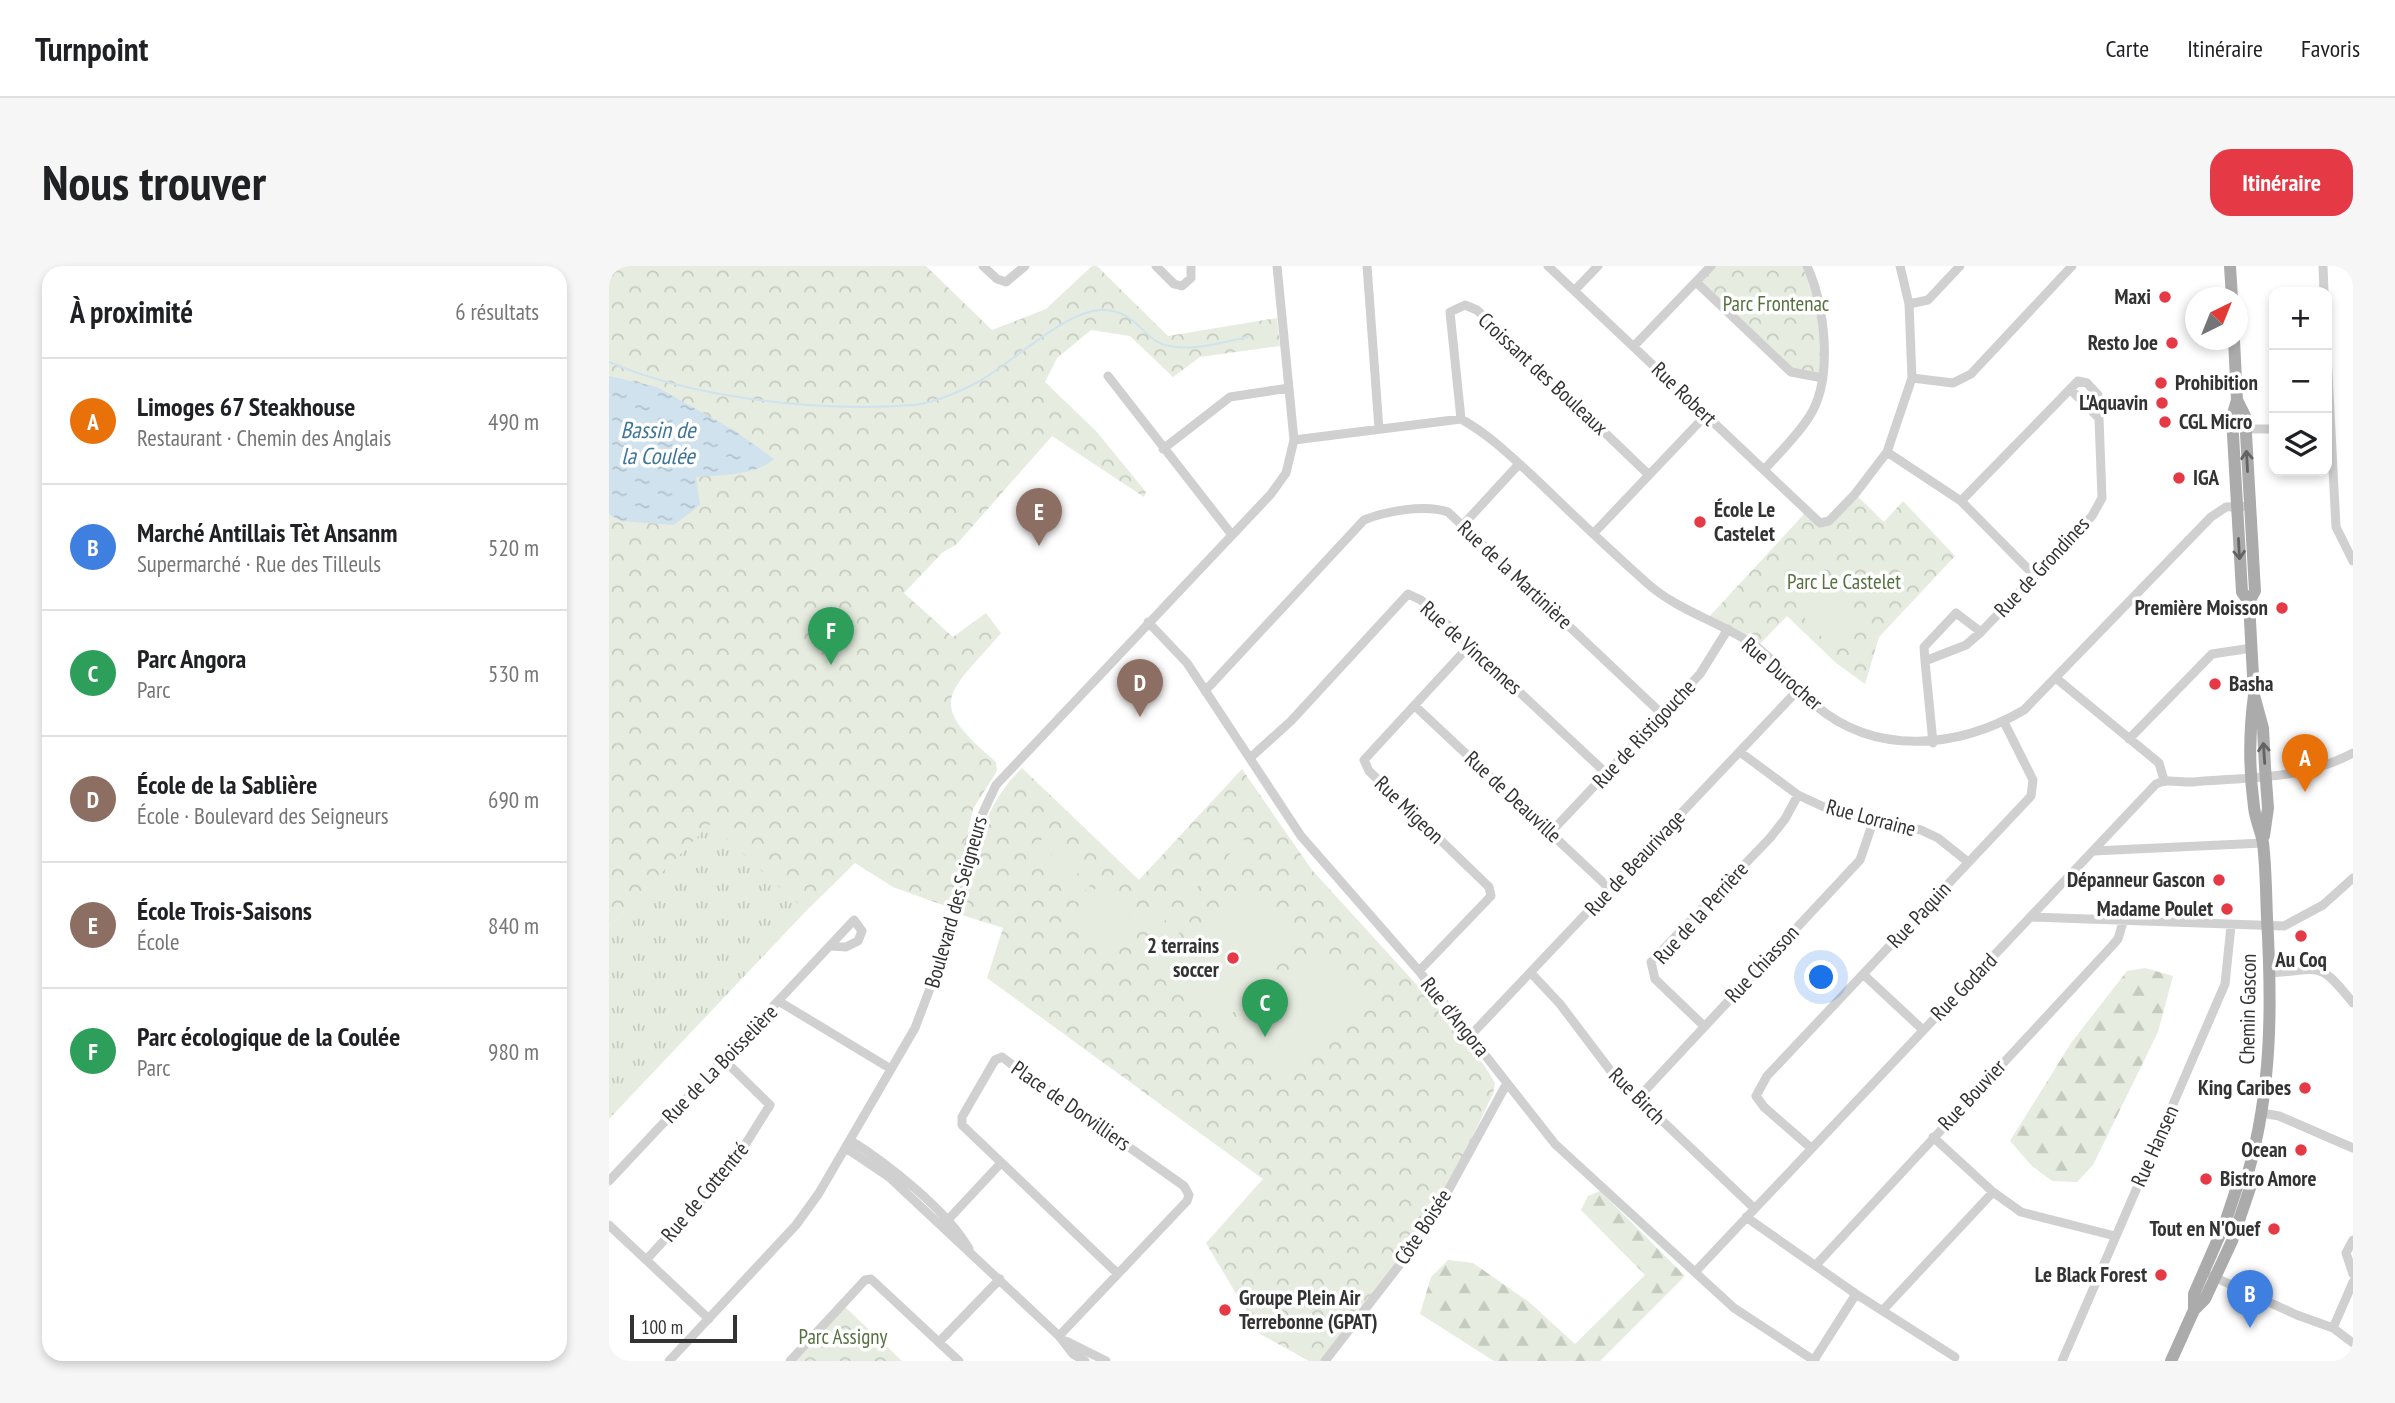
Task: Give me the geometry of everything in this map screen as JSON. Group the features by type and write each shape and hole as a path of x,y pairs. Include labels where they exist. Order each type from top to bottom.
{"main road":[{"path":"2230,266 2231,287"},
{"name":"Chemin Gascon","path":"2234,350 2237,400 2232,417 2255,591 2249,602 2254,695 2250,729 2252,778 2254,808 2263,843"},
{"name":"Chemin Gascon","path":"2237,400 2245,416 2243,506"},
{"name":"Chemin Gascon","path":"2171,1361 2194,1310 2206,1299 2210,1275 2239,1181 2248,1173 2262,1112 2269,1046 2270,972 2263,843 2268,808 2263,728 2254,695"}],"street":[{"path":"983,266 996,279 1006,282 1025,266"},
{"path":"1156,266 1174,284 1182,286 1191,278 1191,266"},
{"name":"Boulevard des Seigneurs","path":"669,1361 796,1225 848,1144 915,1028 953,928 970,840 996,785 1232,535 1286,473 1294,440 1277,266"},
{"path":"1367,266 1379,429"},
{"name":"Rue Robert","path":"1548,266 1820,523 1829,521 1855,494 1887,452"},
{"path":"1575,290 1598,266"},
{"path":"1634,346 1711,266"},
{"path":"1764,470 1809,418 1820,394 1823,378 1823,333 1818,296 1807,266"},
{"path":"1900,266 1909,304 1912,378 1887,452 1961,501 2034,575"},
{"path":"1909,304 1928,300 1960,266"},
{"path":"1912,378 1953,383 1971,374 2072,266"},
{"path":"2323,266 2324,287"},
{"path":"1696,282 1791,372 1823,378"},
{"name":"Croissant des Bouleaux","path":"1461,419 1450,312 1465,305 1477,310 1649,475"},
{"path":"1108,376 1232,535"},
{"name":"Rue de Grondines","path":"1981,632 1956,613 1924,647 1925,661 1966,645 1981,632 2092,516 2102,498 2098,395 2087,383 2078,381 2070,389"},
{"path":"1163,449 1230,397 1289,388"},
{"path":"1961,501 2070,389 2099,418"},
{"path":"1593,534 1706,415"},
{"path":"1294,440 1461,419"},
{"name":"Rue Durocher","path":"1461,419 1482,431 1651,586 1757,647 1798,690 1850,728 1905,741 1933,743 1960,738 2004,722 2024,710 2057,679 2211,517 2226,507 2243,506"},
{"path":"2245,429 2269,429"},
{"path":"1462,526 1519,464"},
{"path":"2332,470 2336,527 2353,561"},
{"name":"Rue de la Martinière","path":"1205,691 1364,520 1379,514 1439,508 1448,512 1662,714"},
{"name":"Rue de Vincennes","path":"1250,758 1290,721 1408,594 1421,600 1607,774"},
{"name":"Rue d'Angora","path":"1148,622 1171,643 1314,853 1419,971 1567,1157 1734,1308 1814,1361"},
{"name":"Rue de Ristigouche","path":"1551,832 1700,674 1728,629"},
{"name":"Rue Migeon","path":"1419,971 1491,896 1489,887 1369,771 1364,761 1470,645"},
{"path":"2129,739 2212,654 2252,648"},
{"path":"1925,661 1933,743"},
{"path":"2057,679 2159,763 2164,780 2190,782 2252,778 2318,770 2353,753"},
{"name":"Rue de Beaurivage","path":"1471,1035 1798,690"},
{"name":"Rue de Deauville","path":"1415,706 1610,889"},
{"name":"Rue Paquin","path":"1811,1148 1764,1107 1756,1096 1767,1076 2031,796 2033,780 2004,722"},
{"name":"Rue Lorraine","path":"1740,752 1798,795 1837,813 1921,830 1938,838 1968,862"},
{"name":"Rue Godard","path":"1696,1272 2156,783 2164,780"},
{"name":"Rue de la Perrière","path":"1704,1026 1655,979 1651,962 1770,838 1785,819 1798,795"},
{"name":"Rue Chiasson","path":"1638,1098 1860,860 1873,822"},
{"path":"2093,851 2263,843"},
{"path":"2031,917 2284,926 2316,910 2353,878"},
{"name":"Rue Bouvier","path":"1816,1265 2111,947 2118,939 2123,922"},
{"name":"Rue Hansen","path":"2062,1361 2225,984 2231,926"},
{"name":"Rue de La Boisselière","path":"609,1181 831,946"},
{"path":"2270,972 2323,970 2331,975 2353,1003"},
{"name":"Rue Birch","path":"1531,973 1560,1004 1613,1074 1754,1208"},
{"path":"1864,975 1922,1029"},
{"path":"780,1002 891,1069"},
{"name":"Place de Dorvilliers","path":"1061,1338 1187,1201 1189,1195 1184,1186 1002,1057 995,1060 962,1117 962,1125 1118,1275"},
{"name":"Rue de Cottentré","path":"646,1260 730,1169 770,1105 724,1060"},
{"name":"Côte Boisée","path":"1325,1361 1418,1240 1507,1083"},
{"path":"2262,1112 2279,1116 2353,1148"},
{"path":"1933,1137 1993,1192 2021,1212 2115,1236"},
{"path":"848,1144 944,1224 1061,1338 1073,1354 1085,1361"},
{"path":"944,1224 1001,1163"},
{"path":"1883,1310 1993,1192"},
{"path":"1746,1217 1856,1294 1955,1357"},
{"path":"609,1225 709,1319"},
{"path":"2353,1240 2346,1253 2353,1274"},
{"path":"2210,1275 2297,1315 2333,1328 2353,1343"},
{"path":"790,1361 865,1280 871,1279 959,1361"},
{"path":"939,1342 1000,1279"},
{"path":"2333,1328 2353,1282"},
{"path":"1814,1361 1856,1294"},
{"path":"1061,1338 1105,1361"},
{"path":"1794,1361 1802,1353"}],"green space":[{"path":"609,266 926,266 992,330 1046,309 1092,266 1097,266 1168,336 1277,318 1280,346 1200,357 1173,377 1130,336 1091,330 1057,358 1045,382 1096,431 1146,492 1144,497 1052,436 956,545 943,552 904,593 953,637 986,613 1001,633 957,685 952,698 952,711 959,725 996,762 997,771 973,809 951,908 893,887 855,863 806,911 710,824 609,926"},
{"name":"Parc Frontenac","path":"1711,266 1802,266 1813,292 1819,320 1821,376 1791,372 1696,282"},
{"name":"Parc Le Castelet","path":"1855,494 1884,522 1903,501 1955,556 1879,637 1865,684 1836,663 1787,616 1757,647 1707,619 1807,511 1820,523"},
{"path":"1831,580 1846,596 1853,614 1850,632 1832,646 1805,622 1805,607"},
{"path":"1022,768 1139,880 1242,769 1312,870 1437,1007 1495,1083 1493,1094 1465,1152 1423,1228 1321,1361 1309,1361 1260,1334 1206,1243 1263,1179 987,978 1003,928 962,915 975,855 987,818 996,800"},
{"path":"710,823 806,911 609,1119 609,926"},
{"path":"1044,837 1052,845 1035,864 1026,856"},
{"path":"1244,839 1256,851 1239,869 1226,858"},
{"path":"1057,849 1065,857 1048,876 1039,867"},
{"path":"1071,863 1080,871 1062,889 1054,881"},
{"path":"1084,875 1092,883 1075,902 1066,893"},
{"path":"1192,875 1201,883 1183,901 1175,893"},
{"path":"1098,886 1111,886 1115,904 1133,921 1107,947 1072,913"},
{"path":"1206,888 1215,896 1197,914 1189,906"},
{"name":"2 terrains soccer","path":"1247,890 1301,942 1220,1026 1166,974"},
{"path":"1165,902 1174,911 1156,929 1148,921"},
{"path":"1179,916 1188,924 1170,943 1162,934"},
{"path":"1311,952 1365,1004 1284,1087 1231,1035"},
{"path":"2145,968 2173,976 2158,1032 2093,1165 2077,1182 2052,1181 2032,1166 2010,1141 2071,1043 2127,971"},
{"path":"1600,1191 1685,1276 1600,1361 1494,1361 1420,1314 1431,1277 1448,1260 1473,1263 1529,1302 1575,1344 1645,1275 1581,1210 1588,1196"},
{"name":"Parc Assigny","path":"843,1305 902,1361 790,1361"}],"water":[{"name":"Bassin de la Coulée","path":"609,376 657,387 735,431 774,459 747,472 696,477 700,505 674,525 621,521 609,514"}],"waterway":[{"path":"609,362 643,375 718,394 799,404 877,407 921,404 955,393 991,374 1054,329 1086,313 1101,310 1123,314 1152,338 1169,346 1199,347 1248,337"}],"place":[{"name":"Maxi","path":"2165,297"},
{"name":"Resto Joe","path":"2172,343"},
{"name":"Prohibition","path":"2161,383"},
{"name":"L'Aquavin","path":"2162,403"},
{"name":"CGL Micro","path":"2165,422"},
{"name":"IGA","path":"2179,478"},
{"name":"École Le Castelet","path":"1700,522"},
{"name":"École Trois-Saisons","path":"1039,546"},
{"name":"Première Moisson","path":"2282,608"},
{"name":"Parc écologique de la Coulée","path":"831,665"},
{"name":"Basha","path":"2215,684"},
{"name":"École de la Sablière","path":"1140,717"},
{"name":"Limoges 67 Steakhouse","path":"2305,792"},
{"name":"Dépanneur Gascon","path":"2219,880"},
{"name":"Madame Poulet","path":"2227,909"},
{"name":"Au Coq","path":"2301,936"},
{"name":"2 terrains soccer","path":"1233,958"},
{"name":"Parc Angora","path":"1265,1037"},
{"name":"King Caribes","path":"2305,1088"},
{"name":"Ocean","path":"2301,1150"},
{"name":"Bistro Amore","path":"2206,1179"},
{"name":"Tout en N'Ouef","path":"2274,1229"},
{"name":"Le Black Forest","path":"2161,1275"},
{"name":"Groupe Plein Air Terrebonne (GPAT)","path":"1225,1310"},
{"name":"Marché Antillais Tèt Ansanm","path":"2250,1328"}]}
